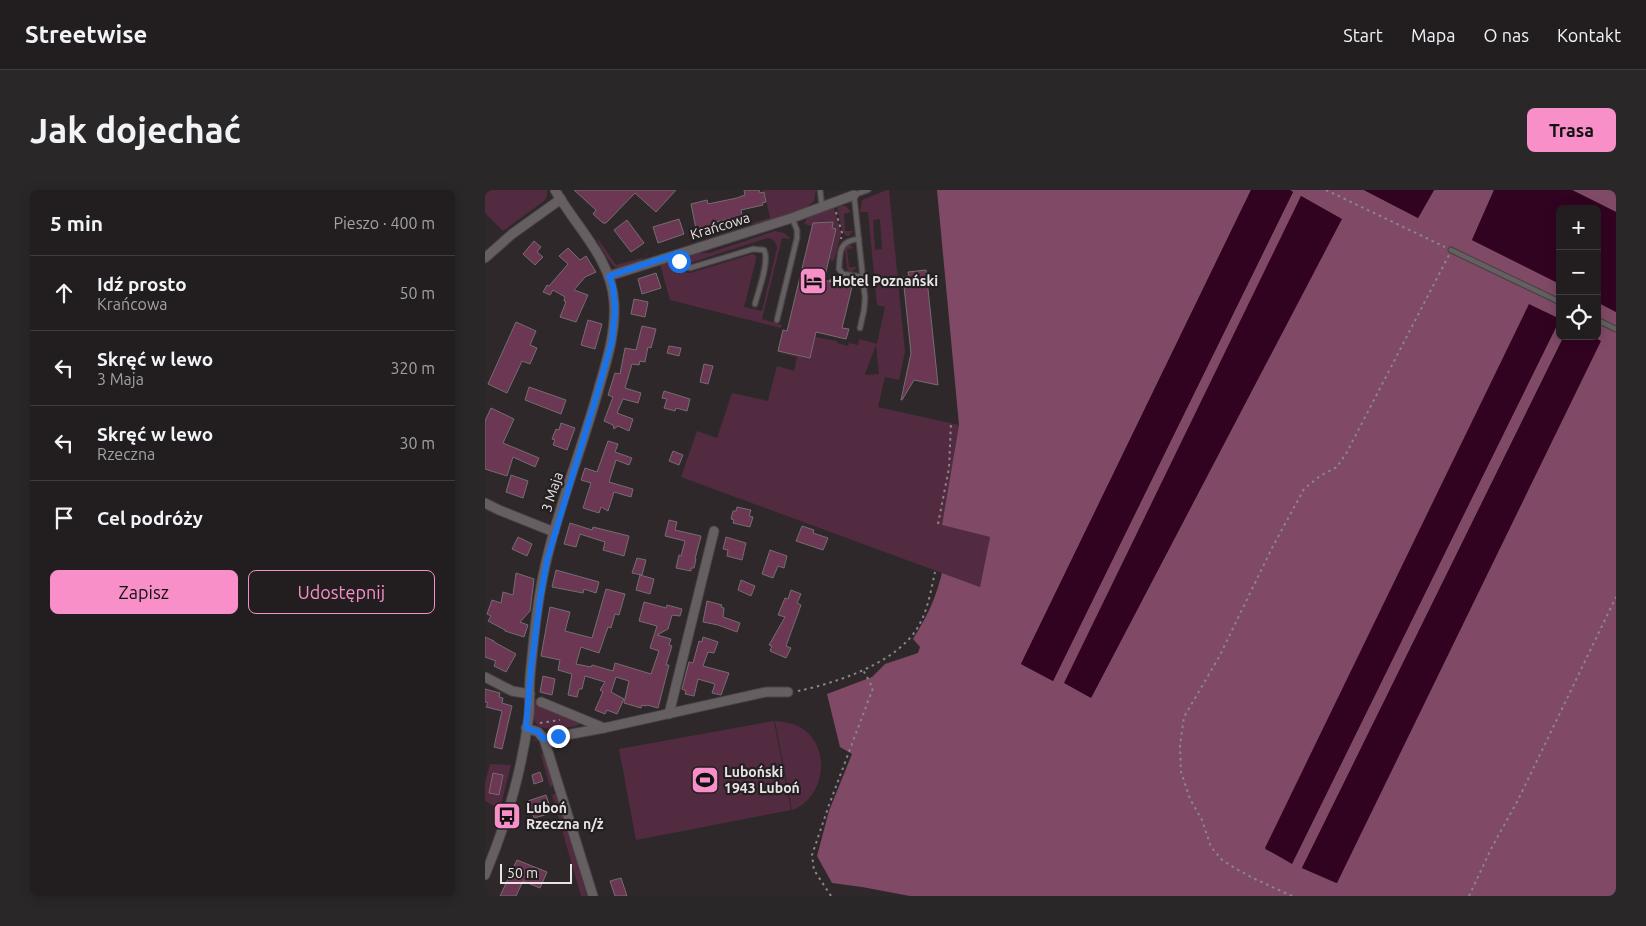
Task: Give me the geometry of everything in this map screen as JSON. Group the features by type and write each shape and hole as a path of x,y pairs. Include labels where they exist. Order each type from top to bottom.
{"street":[{"name":"3 Maja","path":"485,875 509,807 526,728 531,668 547,560 612,341 615,309 613,287 609,276 595,249 555,190"},
{"name":"Krańcowa","path":"609,276 792,218 854,195"},
{"path":"485,258 512,234 561,199"},
{"path":"485,503 554,532"},
{"path":"670,710 714,531"},
{"path":"485,677 512,691 530,694"},
{"path":"544,739 604,728 670,710 766,692 788,692"},
{"path":"541,702 604,728"},
{"path":"526,728 538,732 544,739 593,896"}],"lane":[{"path":"820,190 822,207"},
{"path":"860,328 865,304 854,195 869,190"},
{"path":"777,320 797,238 797,230 792,218"},
{"path":"859,239 849,240 843,244 839,269 843,274 863,277"},
{"path":"676,254 680,264 690,268 753,249 764,250 766,257 755,304"},
{"path":"1451,250 1556,300"},
{"path":"1601,322 1616,329"}],"path":[{"path":"1293,896 1238,870 1222,860 1211,847 1202,820 1190,799 1181,772 1180,745 1184,717 1219,657 1272,548 1304,489 1320,476 1337,467 1347,452 1451,250 1327,190"},
{"path":"830,282 834,274"},
{"path":"938,524 949,468 951,423"},
{"path":"788,692 800,691 833,682 863,670 899,648 915,632 925,610 935,572"},
{"path":"1469,896 1616,597"},
{"path":"831,896 814,870 812,855 873,688 863,670"},
{"path":"538,724 563,719"},
{"path":"554,726 555,720"}],"shaded area":[{"path":"485,190 547,190 547,196 544,201 503,231 485,213"},
{"path":"764,190 816,190 814,201 805,209 754,226 753,223 770,218"},
{"path":"889,190 905,352 899,380 885,377 878,407 959,425 942,525 990,537 980,587 681,477 697,431 717,438 732,393 768,401 777,366 794,371 797,357 777,352 810,358 815,337 837,341 837,343 848,346 849,343 858,345 859,339 877,344 885,307 877,305 868,212 860,212 862,200","holes":["880,219 882,249 875,250 873,220","876,345 879,374 866,375 865,374"]},
{"path":"937,190 1251,190 1021,664 1053,681 1293,192 1290,190 1364,190 1418,218 1434,190 1494,190 1472,240 1556,282 1556,325 1265,849 1292,863 1556,327 1556,340 1562,340 1302,868 1336,883 1600,341 1598,340 1601,340 1601,304 1616,312 1616,896 910,896 832,883 817,856 829,811 852,754 840,747 827,694 872,677 885,664 918,653 920,647 913,639 931,607 942,573 980,587 990,537 942,525 959,425","holes":["1301,196 1341,219 1091,698"]},
{"path":"1251,190 1290,190 1293,192 1053,681 1021,664"},
{"path":"1364,190 1434,190 1418,218"},
{"path":"1494,190 1572,190 1616,212 1616,312 1601,304 1601,205 1556,205 1556,282 1472,240"},
{"path":"1572,190 1616,190 1616,212"},
{"path":"1301,196 1342,219 1091,698 1064,683"},
{"path":"838,206 846,206 851,212 844,214 845,231 853,231 849,236 846,236 843,232"},
{"path":"834,207 841,234 834,261 829,260 836,229 832,228 833,222 813,223 812,226 804,224 808,216"},
{"path":"775,231 784,233 791,239 782,238 762,319 782,325 781,328 670,300 660,264 674,260 680,270 690,273 753,254 756,256 756,259 744,307 762,311 777,248 773,240 767,238 690,263 684,262 682,258 699,253 709,253"},
{"path":"597,238 616,265 645,257 641,262 617,268 605,254"},
{"path":"850,245 854,248 847,249 849,267 856,267 852,272 848,271 847,268 845,249"},
{"path":"1529,304 1556,317 1556,327 1292,864 1265,848"},
{"path":"1562,340 1601,341 1337,883 1302,868"},
{"path":"535,697 539,706 541,705 580,722 579,725 553,729 540,727 534,718"},
{"name":"Luboński 1943 Luboń","path":"774,721 791,810 636,840 619,749"},
{"path":"775,721 798,726 809,734 816,744 820,757 821,770 812,794 804,803 792,810"},
{"path":"532,740 537,740 541,754 544,754 553,786 550,787 537,741"},
{"path":"490,764 511,765 500,809 485,801 485,783"},
{"path":"556,794 587,896 581,896 552,795"}],"building":[{"path":"574,190 676,190 656,212 635,193 606,223 603,223 593,214 596,210"},
{"path":"744,190 764,192 766,202 762,203 763,205 741,210 742,216 696,229 691,204 707,200 708,204 737,198 745,195"},
{"path":"679,219 684,234 658,243 653,227"},
{"path":"627,220 644,243 631,252 614,230"},
{"name":"Hotel Poznański","path":"833,222 832,228 836,229 824,280 852,287 842,328 849,329 846,339 816,332 810,358 778,351 783,330 787,331 813,223"},
{"path":"534,241 541,247 537,252 543,257 535,265 523,254"},
{"path":"568,248 580,260 586,256 596,272 585,277 574,290 588,295 576,322 560,317 566,302 564,301 565,297 553,290 550,295 543,292 547,285 549,286 568,264 559,256"},
{"path":"926,270 938,385 914,380 901,400 911,353 903,277 909,276 908,272"},
{"path":"656,273 661,288 642,294 638,279"},
{"path":"634,299 648,302 645,317 631,314"},
{"path":"588,320 602,324 595,349 581,345"},
{"path":"516,322 536,331 530,345 537,348 530,364 522,361 507,393 488,384"},
{"path":"642,326 656,329 651,348 648,347 645,362 640,361 639,365 632,364 625,388 641,393 638,403 623,399 617,413 633,419 629,431 618,426 614,429 613,425 604,421 613,397 608,395 615,373 620,374 625,348 636,350"},
{"path":"669,346 681,348 679,356 667,353"},
{"path":"704,364 713,366 708,384 700,382"},
{"path":"529,387 566,400 561,414 525,400"},
{"path":"664,391 690,399 687,411 676,408 675,411 664,408 667,399 662,398"},
{"path":"491,408 514,419 503,443 539,458 535,467 513,457 507,476 485,469 485,421"},
{"path":"561,423 575,428 567,450 553,445 555,440 552,439 556,429 559,430"},
{"path":"608,441 618,444 615,452 632,458 629,465 616,460 609,482 633,489 631,497 614,492 608,511 601,507 599,513 583,508 591,483 581,480 585,468 597,472"},
{"path":"673,451 683,455 679,465 669,461"},
{"path":"511,475 528,481 523,498 506,492"},
{"path":"737,507 751,510 749,516 753,517 750,527 733,523 734,520 731,519 733,511 736,511"},
{"path":"669,520 677,522 675,530 701,536 694,568 691,568 691,571 676,568 685,541 665,536"},
{"path":"570,523 592,530 593,527 629,536 624,556 603,550 605,542 580,534 576,547 564,544"},
{"path":"802,526 814,530 813,533 828,538 823,550 796,541"},
{"path":"518,537 532,544 527,556 512,549"},
{"path":"726,537 746,543 742,560 727,556 728,550 723,549"},
{"path":"770,550 787,556 784,568 778,566 773,578 762,574"},
{"path":"637,558 646,560 642,575 632,573"},
{"path":"556,570 599,582 596,593 584,589 583,593 552,587"},
{"path":"516,573 534,579 530,611 520,622 528,625 524,637 505,631 488,621 491,616 487,614 492,600 501,603 503,592 513,595"},
{"path":"640,575 654,579 650,594 636,590"},
{"path":"741,580 755,586 751,596 738,590"},
{"path":"606,589 625,594 619,615 615,614 611,628 608,627 599,653 581,647 576,664 591,667 592,665 613,671 615,663 651,674 659,651 650,648 657,626 639,621 644,602 666,608 667,605 682,609 680,616 672,615 668,629 657,635 671,639 669,645 672,646 666,665 669,665 658,708 642,705 641,708 624,703 629,681 616,677 611,692 624,699 617,714 607,710 605,714 595,710 603,692 600,690 605,682 585,676 582,689 579,689 577,697 568,695 572,674 558,670 560,660 541,656 550,607 570,612 565,631 592,638"},
{"path":"791,590 801,594 797,603 801,605 786,646 791,648 786,658 770,651 772,646 769,645 785,617 778,615 785,598 788,599"},
{"path":"707,601 722,605 721,607 724,608 723,617 740,623 737,632 703,622"},
{"path":"485,637 516,654 506,672 494,666 496,661 485,657"},
{"path":"703,637 718,642 714,653 708,652 703,666 729,673 721,695 712,693 715,684 698,679 694,696 685,694 686,691 682,689 689,662 693,663 699,641 702,642"},
{"path":"543,676 555,679 552,695 540,692"},
{"path":"485,689 500,693 499,697 503,698 502,703 512,706 502,749 494,747 502,711 486,707 488,703 485,702"},
{"path":"540,772 543,781 534,784 532,775"},
{"path":"493,773 503,775 499,795 489,793"},
{"path":"546,795 552,813 534,818 528,801"},
{"path":"517,860 547,872 540,888 523,881 516,896 500,896"},
{"path":"621,878 627,896 615,896 610,881"}],"place":[{"name":"Hotel Poznański","path":"813,281"},
{"name":"Luboński 1943 Luboń","path":"705,780"},
{"name":"Luboń Rzeczna n/ż","path":"507,816"}],"route":[{"path":"558,736 544,739 538,732 526,728 529,714 531,668 540,599 549,550 612,341 615,309 613,287 609,276 676,254 679,261"}]}
